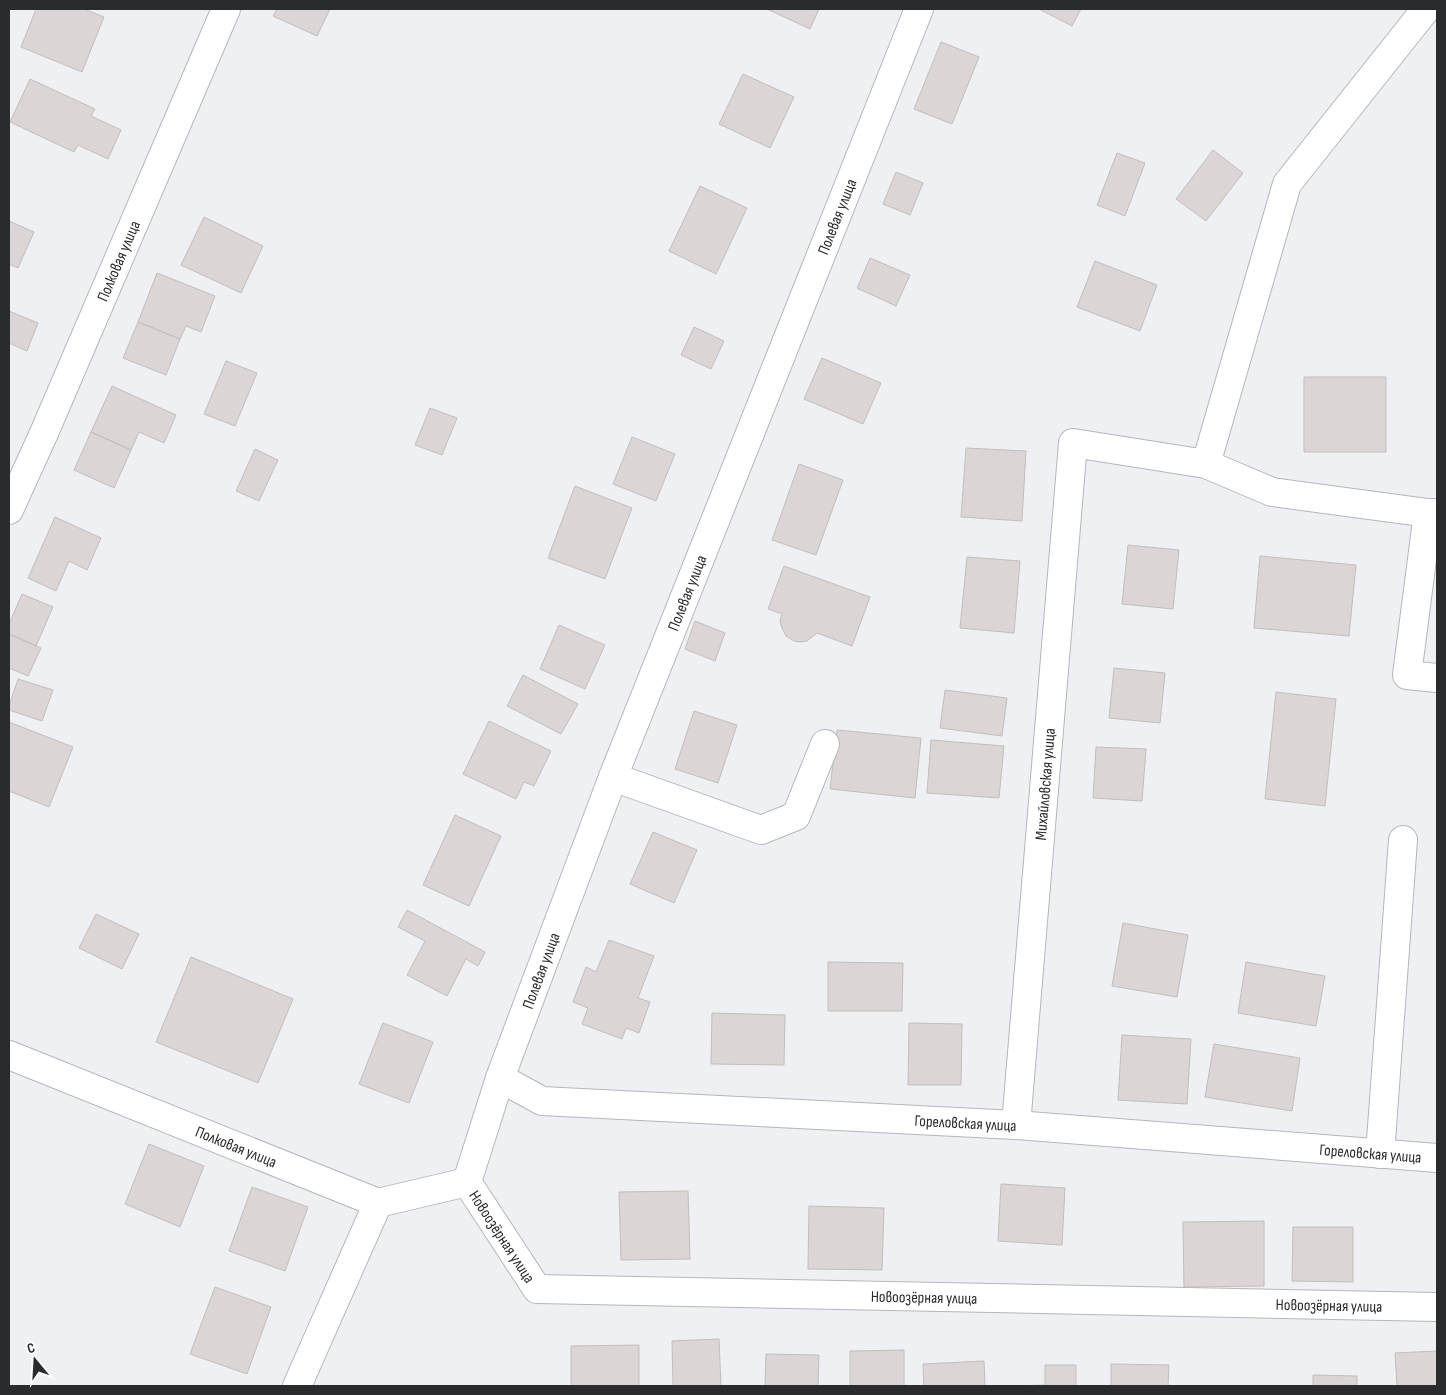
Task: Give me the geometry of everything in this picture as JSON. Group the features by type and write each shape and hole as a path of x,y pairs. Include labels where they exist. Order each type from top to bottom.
{"street":[{"name":"Полковая улица","path":"9,510 44,433 226,9"},
{"name":"Полевая улица","path":"467,1182 500,1078 613,777 919,9"},
{"path":"1426,9 1287,184 1206,464 1272,492 1433,513 1407,675 1437,678"},
{"name":"Михайловская улица","path":"1016,1125 1073,443 1206,464"},
{"path":"613,777 761,830 796,816 825,744"},
{"path":"1380,1154 1403,840"},
{"name":"Полковая улица","path":"9,1055 378,1203"},
{"name":"Гореловская улица","path":"500,1078 542,1101 1016,1125 1437,1158"},
{"path":"297,1386 378,1203 467,1182"},
{"name":"Новоозёрная улица","path":"467,1182 537,1289 1437,1307"}],"building":[{"path":"36,9 84,9 104,17 82,72 21,47"},
{"path":"277,9 330,9 317,36 273,16"},
{"path":"767,9 819,9 810,29"},
{"path":"1039,9 1081,9 1072,26"},
{"path":"941,42 979,57 952,124 914,109"},
{"path":"743,74 794,97 770,148 719,124"},
{"path":"30,79 95,109 91,116 121,130 108,159 78,145 74,152 10,122"},
{"path":"1213,150 1243,173 1206,221 1176,199"},
{"path":"1117,153 1145,163 1125,216 1097,205"},
{"path":"896,172 923,183 910,215 883,204"},
{"path":"700,186 747,208 716,274 669,251"},
{"path":"204,217 263,246 241,293 181,265"},
{"path":"9,221 34,232 18,268 9,264"},
{"path":"870,258 910,275 896,306 857,288"},
{"path":"1095,261 1157,285 1140,331 1077,307"},
{"path":"157,273 215,296 201,332 186,326 180,339 138,322"},
{"path":"9,311 38,323 27,351 9,343"},
{"path":"138,322 180,339 166,375 123,358"},
{"path":"694,327 724,341 711,369 681,355"},
{"path":"822,358 881,383 863,424 804,399"},
{"path":"226,361 257,373 235,426 204,414"},
{"path":"1304,377 1386,377 1386,452 1304,452"},
{"path":"112,386 176,415 164,443 139,432 131,450 91,432"},
{"path":"430,408 457,418 442,455 415,445"},
{"path":"91,432 131,450 114,488 74,470"},
{"path":"632,437 675,454 656,501 613,484"},
{"path":"966,448 1026,451 1022,521 961,517"},
{"path":"255,449 278,460 259,501 236,491"},
{"path":"799,464 843,480 816,555 772,540"},
{"path":"575,486 632,508 605,579 548,558"},
{"path":"55,517 101,538 87,570 69,561 56,591 28,578"},
{"path":"1128,545 1179,550 1173,609 1122,604"},
{"path":"1260,556 1356,565 1349,636 1254,628"},
{"path":"967,557 1020,561 1014,633 960,628"},
{"path":"784,566 870,597 852,646 817,633 807,641 800,642 786,636 780,621 782,614 768,609"},
{"path":"22,594 53,607 36,646 9,634 9,624"},
{"path":"695,621 725,633 715,661 685,649"},
{"path":"559,625 605,645 585,689 540,669"},
{"path":"9,634 41,648 28,676 9,668"},
{"path":"1114,668 1165,673 1160,723 1109,718"},
{"path":"523,675 578,704 561,734 507,706"},
{"path":"18,679 53,690 42,721 9,710"},
{"path":"945,690 1007,698 1002,736 940,728"},
{"path":"1276,692 1336,699 1325,806 1265,799"},
{"path":"694,711 737,725 718,783 675,769"},
{"path":"489,721 551,751 534,786 524,782 516,799 463,774"},
{"path":"9,722 73,747 49,807 9,791"},
{"path":"837,730 921,738 915,798 830,789"},
{"path":"931,740 1004,746 999,798 927,793"},
{"path":"1096,747 1146,749 1142,801 1093,798"},
{"path":"455,815 501,836 469,906 423,885"},
{"path":"653,832 697,850 674,903 630,884"},
{"path":"407,910 485,952 478,966 466,959 447,996 407,975 425,941 398,927"},
{"path":"96,914 139,934 122,969 79,948"},
{"path":"1123,923 1188,935 1177,997 1112,986"},
{"path":"609,940 654,956 638,998 650,1002 639,1033 626,1028 622,1039 582,1024 588,1008 573,1002 586,967 596,972"},
{"path":"191,957 293,999 258,1083 156,1042"},
{"path":"828,962 903,963 902,1011 828,1011"},
{"path":"1246,962 1325,976 1316,1026 1238,1013"},
{"path":"712,1013 785,1015 784,1065 711,1064"},
{"path":"383,1023 433,1042 409,1103 359,1084"},
{"path":"909,1023 962,1024 961,1085 908,1085"},
{"path":"1122,1035 1191,1039 1187,1104 1118,1100"},
{"path":"1214,1044 1300,1058 1292,1111 1205,1097"},
{"path":"149,1144 204,1166 180,1227 125,1204"},
{"path":"1001,1184 1065,1188 1062,1245 998,1241"},
{"path":"252,1187 308,1207 285,1271 229,1251"},
{"path":"688,1191 690,1259 621,1260 619,1192"},
{"path":"809,1206 884,1208 882,1270 808,1269"},
{"path":"1264,1221 1264,1286 1184,1287 1183,1222"},
{"path":"1293,1227 1353,1227 1353,1282 1292,1281"},
{"path":"215,1287 271,1307 247,1374 190,1354"},
{"path":"719,1339 721,1386 673,1386 672,1341"},
{"path":"639,1345 639,1386 571,1386 571,1346"},
{"path":"904,1350 904,1386 850,1386 850,1351"},
{"path":"1437,1351 1437,1386 1397,1386 1395,1353"},
{"path":"766,1354 819,1355 818,1386 765,1386"},
{"path":"984,1361 985,1386 924,1386 923,1364"},
{"path":"1111,1364 1169,1365 1168,1386 1111,1386"},
{"path":"1045,1365 1076,1365 1076,1386 1013,1386 1045,1385"},
{"path":"1313,1375 1357,1376 1357,1386 1313,1386"}]}
